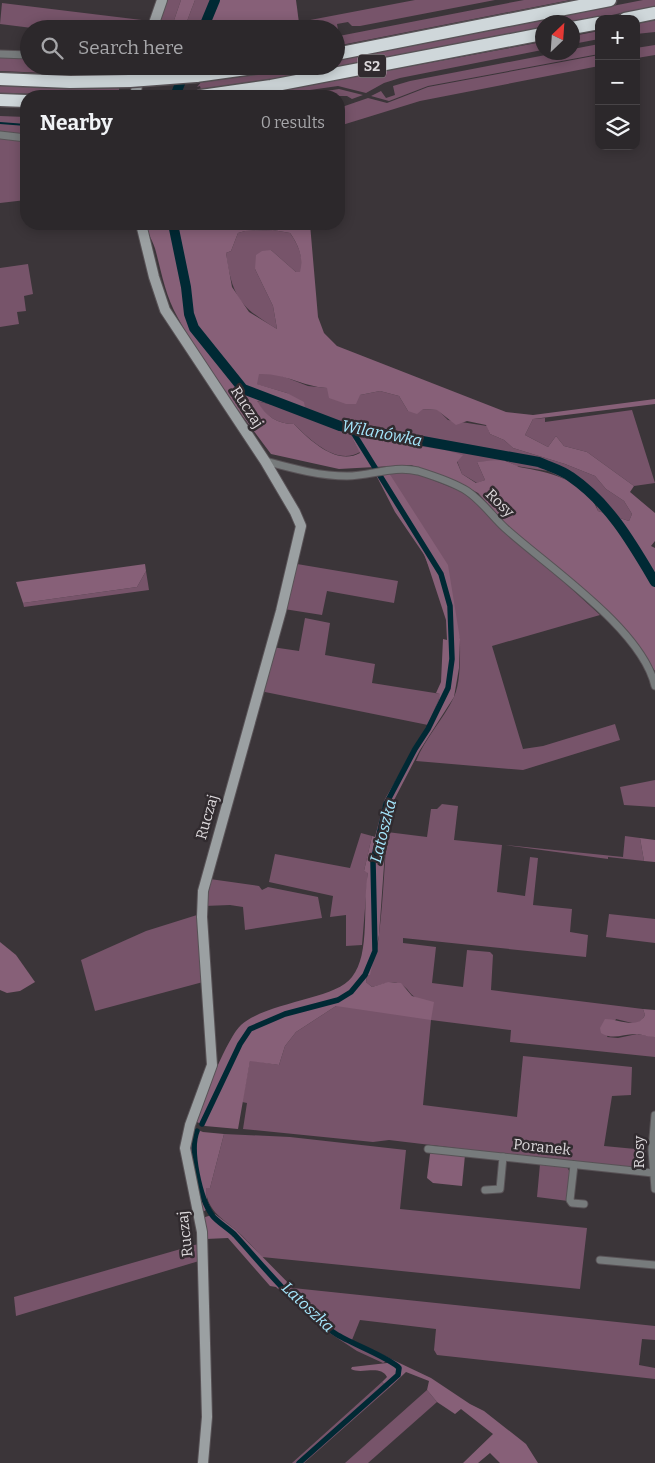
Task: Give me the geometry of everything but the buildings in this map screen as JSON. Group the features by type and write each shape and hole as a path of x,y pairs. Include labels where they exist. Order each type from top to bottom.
{"highway":[{"name":"S2","path":"345,52 610,0"},
{"path":"640,16 655,13"},
{"path":"580,27 595,24"},
{"name":"S2","path":"345,72 535,35"},
{"path":"0,79 70,82 130,81 203,75"},
{"name":"S2","path":"243,90 328,75"},
{"path":"0,100 20,101"}],"street":[{"path":"155,20 162,0"},
{"path":"0,54 20,55"},
{"path":"136,90 138,75"},
{"path":"0,136 20,138"},
{"name":"Ruczaj","path":"143,230 154,277 166,310 265,461 295,512 301,531 203,891 202,916 212,1066 190,1125 185,1148 202,1232 207,1398 203,1463"},
{"name":"Rosy","path":"265,461 333,476 367,474 388,469 418,471 460,486 470,492 505,528 543,558 622,630 648,668 655,686"},
{"name":"Rosy","path":"655,1115 652,1138 655,1189"},
{"name":"Poranek","path":"428,1149 653,1173"},
{"path":"485,1190 500,1189 503,1157"},
{"path":"574,1165 570,1200 572,1203 584,1204"},
{"path":"600,1260 655,1265"}],"shaded area":[{"path":"165,0 181,0 174,20 158,20"},
{"path":"181,0 195,0 187,20 174,20"},
{"path":"195,0 214,0 203,20 187,20"},
{"path":"214,0 296,0 299,20 203,20"},
{"path":"415,0 495,0 360,26 352,26 348,22 345,23 345,20 310,20"},
{"path":"524,0 570,0 345,44 345,35"},
{"path":"643,0 655,0 655,6 612,15 595,15 595,18 580,22 580,15 566,15"},
{"path":"2,3 142,20 20,20 20,26 0,24"},
{"path":"655,20 655,32 640,34 640,23"},
{"path":"535,21 535,30 345,66 345,58"},
{"path":"595,32 595,40 580,43 580,35"},
{"path":"535,43 535,51 400,78 384,83 366,93 338,86 310,90 282,90"},
{"path":"595,45 595,55 580,58 580,48"},
{"path":"655,45 655,55 640,58 640,47"},
{"path":"595,56 595,67 420,101 345,124 345,106 368,98 387,103 428,87"},
{"path":"0,57 20,58 20,72 0,71"},
{"path":"535,57 535,60 567,60 428,86 389,101 371,96 381,91 386,98 395,95 393,86 410,81"},
{"path":"242,75 299,75 201,90 200,86 197,87 202,81"},
{"path":"0,84 119,87 119,90 20,90 20,94 0,93"},
{"path":"345,90 363,95 352,99 345,96"},
{"path":"0,116 20,117 20,135 0,133"},
{"path":"0,138 20,140 20,201 0,203"},
{"path":"147,230 273,230 311,230 318,317 324,333 337,346 506,412 533,415 655,399 655,404 533,419 525,435 548,447 556,436 564,446 587,452 634,486 630,492 655,513 655,541 651,546 655,548 655,671 622,627 507,525 478,493 457,482 411,465 339,469 271,454 210,370 188,336 167,294 155,249","holes":["273,230 290,233 298,246 301,256 300,272 296,272 271,250 262,251 256,255 255,269 273,306 277,329 249,312 232,287 226,253 231,251 238,233","259,374 268,374 327,388 329,398 346,404 356,404 360,395 380,391 399,396 408,411 417,414 423,409 437,410 456,425 467,421 486,425 490,434 504,440 513,448 565,464 595,476 606,489 624,501 632,514 629,521 598,511 585,492 565,479 519,467 505,461 477,462 485,480 476,483 462,474 457,462 463,455 445,450 355,437 353,440 360,453 351,456 333,454 315,444 294,424 277,421 264,411 257,401 286,408 305,408 304,402 287,393 257,384"]},
{"path":"273,230 290,233 298,246 302,262 301,272 296,272 271,250 255,269 273,306 277,329 254,314 240,299 231,280 226,253 231,251 238,233"},
{"path":"28,264 33,294 24,296 26,311 17,312 19,324 0,327 0,268"},
{"path":"258,374 277,374 308,386 360,395 380,391 399,396 408,411 422,409 438,410 448,420 487,426 490,434 504,440 513,448 565,464 595,476 606,489 624,501 632,514 629,521 598,511 595,502 571,482 548,471 516,466 507,461 477,462 485,480 477,483 462,474 457,461 462,455 353,440 360,452 342,456 333,454 316,444 294,424 277,421 264,411 256,401 286,408 305,408 287,393 256,384"},
{"path":"632,410 655,483 634,486 587,452 564,446 556,436 548,447 525,435 533,419 545,418 545,422"},
{"path":"403,472 420,475 468,494 600,615 492,646 523,749 543,746 615,724 620,740 523,770 416,761 454,697 459,676 460,639 389,473"},
{"path":"389,473 448,565 460,639 459,668 454,697 420,750 392,804 386,837 379,935 370,975 367,975 366,982 372,987 388,982 401,983 412,996 434,1002 431,1020 336,1006 296,1032 285,1046 279,1065 250,1061 238,1129 205,1126 195,1121 196,1117 223,1054 241,1025 267,1011 331,991 343,985 352,977 358,967 362,955 365,927 368,873 364,871 372,836 375,837 385,799 428,725 439,699 440,694 436,693 441,682 443,639 447,640 446,620 425,556 395,512 376,475"},
{"path":"145,564 146,571 137,587 23,603 16,582"},
{"path":"297,564 398,581 394,603 327,591 322,615 284,609"},
{"path":"146,571 149,590 24,607 23,603 137,587"},
{"path":"305,618 330,623 325,655 375,664 372,683 441,694 428,725 265,692 261,688 272,647 299,651"},
{"path":"655,780 655,807 624,805 620,787"},
{"path":"442,804 458,806 454,840 502,845 497,892 525,896 530,857 538,858 533,905 572,909 570,932 588,935 586,957 403,938 403,943 436,947 432,983 463,987 467,950 490,952 493,955 491,990 643,1009 645,1015 636,1024 616,1019 607,1037 618,1038 637,1034 655,1037 655,1057 510,1042 511,1030 431,1020 423,1105 517,1117 523,1056 632,1067 631,1095 612,1096 604,1146 646,1150 646,1171 389,1140 373,1142 243,1129 247,1103 242,1102 250,1060 279,1065 285,1046 296,1032 336,1006 419,999 398,983 390,982 372,987 366,982 377,949 387,832 427,837 431,809 437,809"},
{"path":"361,833 372,836 364,871 368,872 362,945 346,946 346,915 330,917 333,896 269,882 275,854 350,868"},
{"path":"625,836 640,838 644,861 608,857 608,859 505,845 623,857"},
{"path":"640,838 655,840 655,862 644,861"},
{"path":"210,879 259,886 262,890 268,887 318,897 322,918 245,930 243,907 230,905 204,906"},
{"path":"609,914 655,919 655,943 606,937"},
{"path":"197,915 203,982 95,1011 81,960 146,931"},
{"path":"0,942 16,955 35,982 20,991 7,993 0,990"},
{"path":"643,1009 655,1010 655,1037 633,1034 615,1037 601,1033 600,1028 605,1019 628,1023 638,1022 645,1015"},
{"path":"193,1128 203,1132 224,1134 210,1188 206,1188 210,1207 203,1212 189,1158"},
{"path":"224,1134 290,1137 406,1150 400,1209 587,1228 580,1289 262,1257 216,1213 207,1196 206,1188 210,1188"},
{"path":"432,1152 465,1155 462,1186 433,1183 427,1178 430,1154"},
{"path":"540,1164 567,1167 571,1179 568,1201 537,1197"},
{"path":"215,1214 236,1230 306,1301 293,1303 276,1287 270,1286 228,1238 206,1239 202,1218"},
{"path":"198,1244 199,1261 16,1316 14,1297"},
{"path":"293,1288 655,1326 655,1340 642,1339 639,1365 655,1368 655,1379 437,1355 434,1350 436,1329 360,1320 352,1340 391,1359 383,1363 357,1351 322,1328 293,1303 305,1300"},
{"path":"391,1359 431,1378 484,1411 526,1444 538,1463 500,1463 490,1453 478,1463 463,1463 493,1434 461,1409 455,1414 437,1402 427,1390 429,1381 406,1372 389,1388 382,1382 387,1377 380,1371 355,1371 351,1369 352,1367 387,1363"},
{"path":"382,1382 389,1388 304,1463 292,1463"},
{"path":"427,1390 437,1402 368,1463 345,1463"}],"waterway":[{"name":"Wilanówka","path":"207,20 215,0"},
{"name":"Wilanówka","path":"177,90 183,75"},
{"path":"0,123 20,125"},
{"name":"Wilanówka","path":"174,230 186,287 189,314 194,328 243,389 340,426 539,462 560,470 585,487 608,511 628,538 655,582"},
{"name":"Latoszka","path":"202,1124 240,1044 250,1029 285,1014 338,1000 351,992 365,975 375,951 373,861 386,804 415,749 428,729 448,688 452,659 450,606 441,574 351,429"},
{"name":"Latoszka","path":"197,1131 194,1150 197,1174 203,1197 214,1217 235,1235 282,1288 308,1313 342,1338 388,1360 399,1368 398,1375 299,1463"}]}
